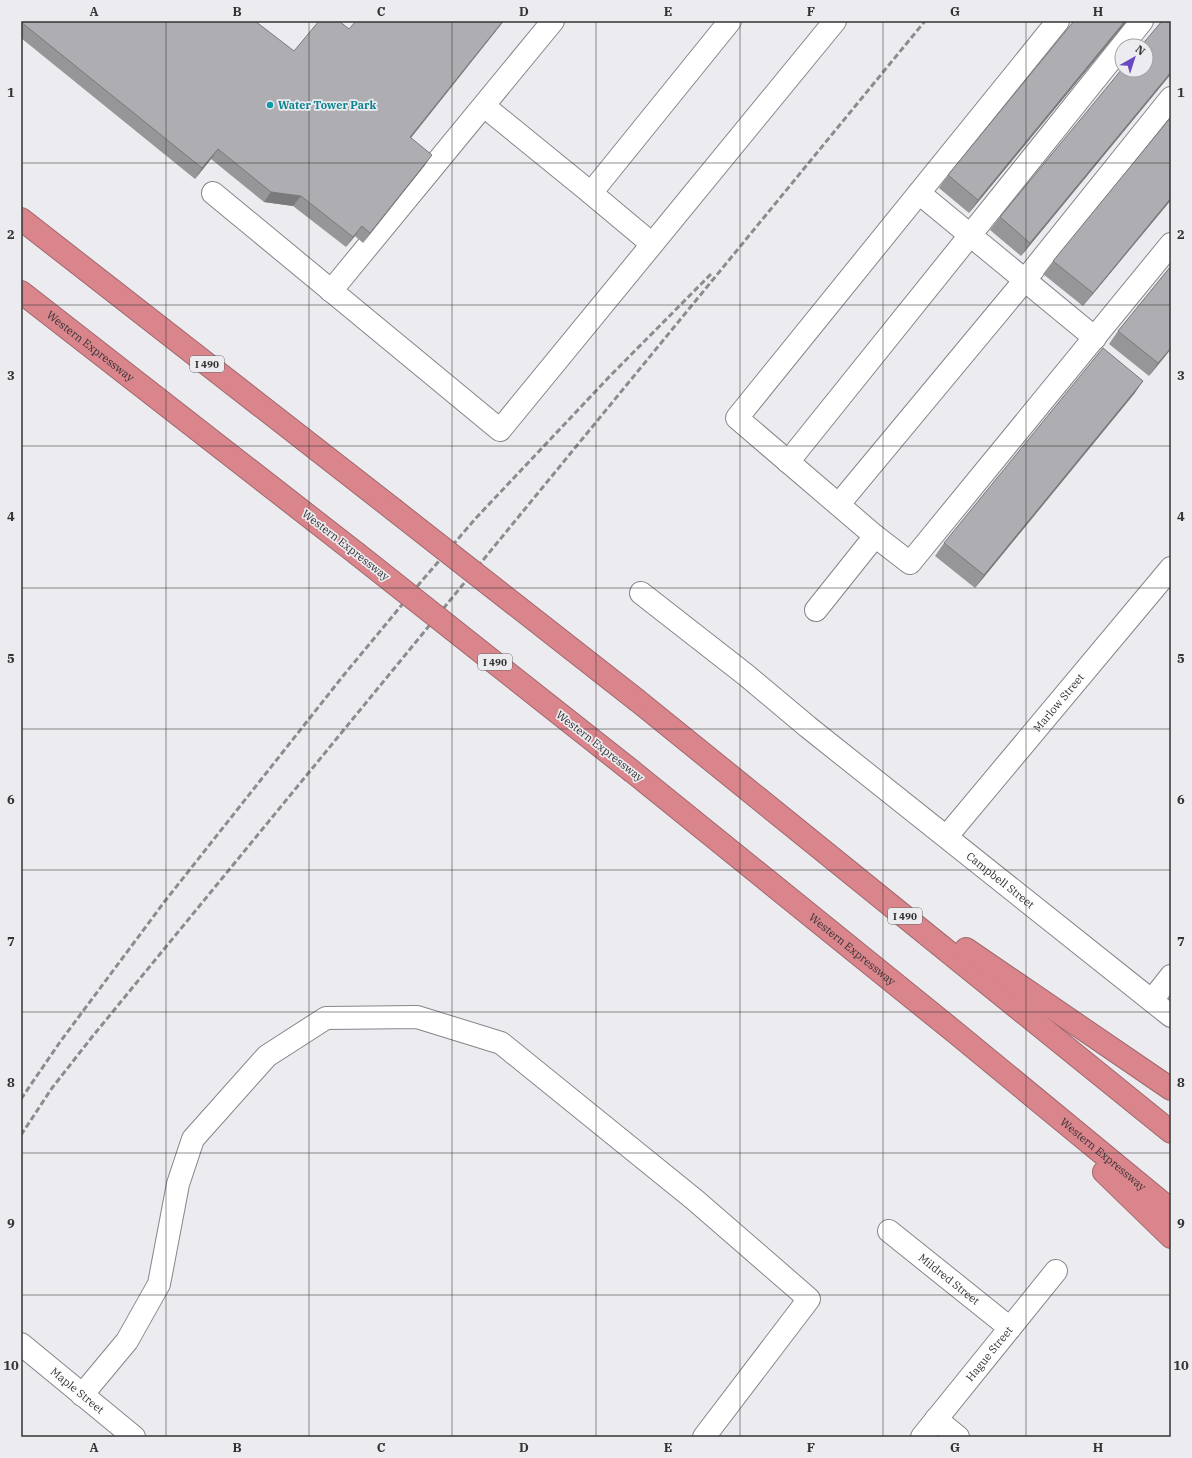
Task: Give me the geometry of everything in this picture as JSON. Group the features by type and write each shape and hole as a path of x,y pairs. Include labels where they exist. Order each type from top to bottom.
{"highway":[{"name":"I 490","path":"21,219 638,701 1171,1132"},
{"name":"Western Expressway","path":"21,292 634,772 956,1033 1171,1210"},
{"path":"793,826 956,942 1171,1089"},
{"path":"956,1033 1072,1141 1171,1237"}],"street":[{"path":"331,291 553,21"},
{"path":"591,194 730,21"},
{"path":"213,193 500,430 835,21"},
{"path":"1058,21 737,418 875,536 910,563 1171,244"},
{"path":"788,462 1142,21"},
{"path":"839,504 1025,280 1171,98"},
{"path":"484,106 652,244"},
{"path":"919,193 969,236 1095,338"},
{"path":"816,610 875,536"},
{"name":"Marlow Street","path":"947,836 1171,568"},
{"name":"Campbell Street","path":"641,593 746,675 830,744 1171,1016"},
{"path":"1152,1000 1171,976"},
{"path":"82,1395 127,1341 159,1284 178,1184 190,1147 193,1139 214,1115 267,1056 326,1018 417,1017 501,1044 695,1200 809,1299 704,1437"},
{"name":"Mildred Street","path":"889,1231 1010,1328"},
{"name":"Hague Street","path":"922,1437 1056,1271"},
{"name":"Maple Street","path":"21,1344 134,1437"},
{"path":"936,1419 958,1437"}],"building":[{"name":"Water Tower Park","path":"21,21 255,21 294,51 319,21 339,21 349,29 356,21 503,21 410,137 432,155 370,233 362,226 353,237 301,196 271,192 218,149 202,168"},
{"path":"1074,21 1125,21 978,200 948,175"},
{"path":"1162,21 1171,21 1171,72 1030,243 1000,217 1115,78 1154,78 1154,38 1148,38"},
{"path":"1171,117 1171,198 1093,293 1053,261"},
{"path":"1171,266 1171,348 1158,363 1118,331"},
{"path":"1103,348 1143,381 984,575 944,543"}],"railway":[{"path":"21,1135 52,1088 92,1037 925,21"},
{"path":"21,1099 60,1042 165,901 343,676 420,583 476,518 610,376 711,274"}],"place":[{"name":"Water Tower Park","path":"270,105"}]}
